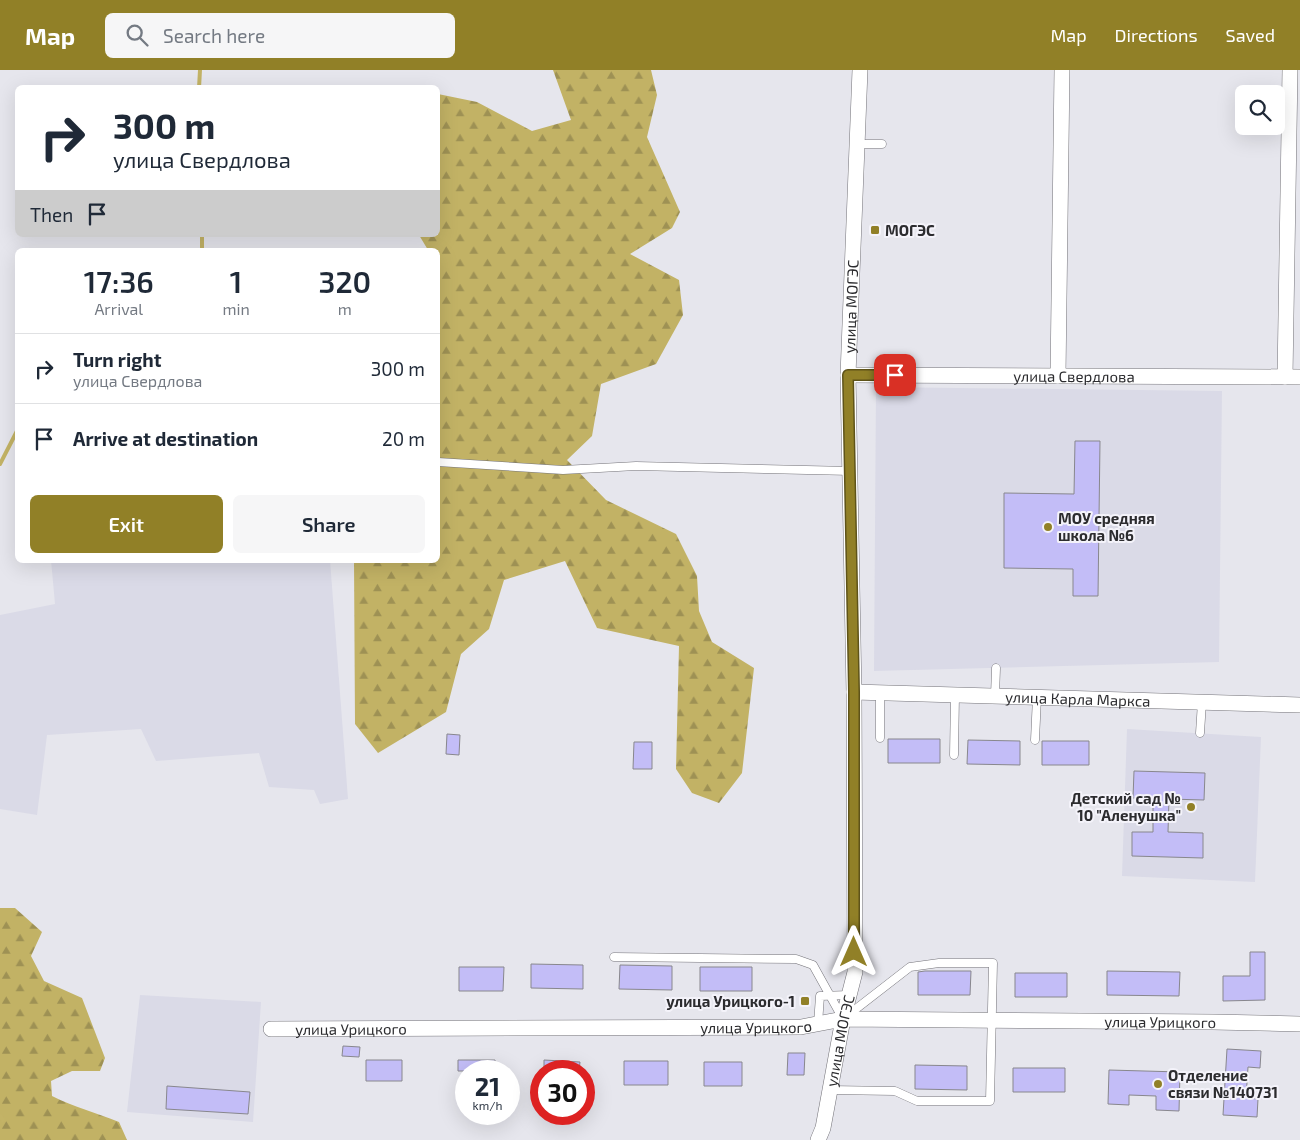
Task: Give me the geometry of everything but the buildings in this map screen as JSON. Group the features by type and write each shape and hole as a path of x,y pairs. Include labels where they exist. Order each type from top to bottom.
{"street":[{"name":"улица МОГЭС","path":"818,1140 823,1128 843,1019 855,972 854,692 848,375 860,70"},
{"path":"1058,376 1062,70"},
{"path":"1284,377 1290,70"},
{"name":"улица Свердлова","path":"848,375 1300,377"},
{"name":"улица Карла Маркса","path":"854,692 1300,705"},
{"name":"улица Урицкого","path":"271,1029 792,1027 843,1019 1300,1024"}],"lane":[{"path":"858,144 882,144"},
{"path":"440,462 563,470 636,466 851,471"},
{"path":"995,696 996,668"},
{"path":"880,693 880,738"},
{"path":"954,755 956,695"},
{"path":"1035,740 1037,698"},
{"path":"1200,733 1202,702"},
{"path":"614,957 796,959 813,964 843,1019 910,967 939,963 994,963 990,1100 917,1101 895,1091 830,1090"},
{"path":"818,1024 820,996 849,995"}],"shaded area":[{"name":"МОУ средняя школа №6","path":"876,387 1222,391 1219,662 874,671"},
{"path":"51,563 330,563 348,799 320,804 314,790 269,787 259,753 156,761 141,729 47,735 37,815 0,809 0,615 55,604"},
{"name":"Детский сад № 10 \"Аленушка\"","path":"1127,729 1261,737 1255,882 1122,876"},
{"path":"140,995 261,1002 253,1122 127,1112"}],"green space":[{"path":"553,70 651,70 657,95 647,137 680,212 672,228 630,254 679,280 683,315 656,364 601,384 592,436 567,460 606,500 676,534 697,576 699,611 712,642 754,668 742,773 719,803 692,793 676,769 679,646 597,628 565,561 504,580 489,629 461,654 446,712 378,753 355,724 354,563 440,563 440,248 427,248 420,237 440,237 440,94 477,102 532,131 571,120"},
{"path":"0,908 15,908 42,932 31,956 44,981 82,998 105,1058 100,1071 72,1071 51,1081 52,1096 119,1122 127,1140 0,1140"}],"waterway":[{"path":"199,85 200,70"},
{"path":"202,237 202,248"},
{"path":"0,464 15,435"},
{"path":"0,1116 3,1120"}],"place":[{"name":"МОГЭС","path":"875,230"},
{"name":"МОУ средняя школа №6","path":"1048,527"},
{"name":"Детский сад № 10 \"Аленушка\"","path":"1191,807"},
{"name":"улица Урицкого-1","path":"805,1001"},
{"name":"Отделение связи №140731","path":"1158,1084"}],"route":[{"path":"854,952 854,692 848,375 895,375"}]}
